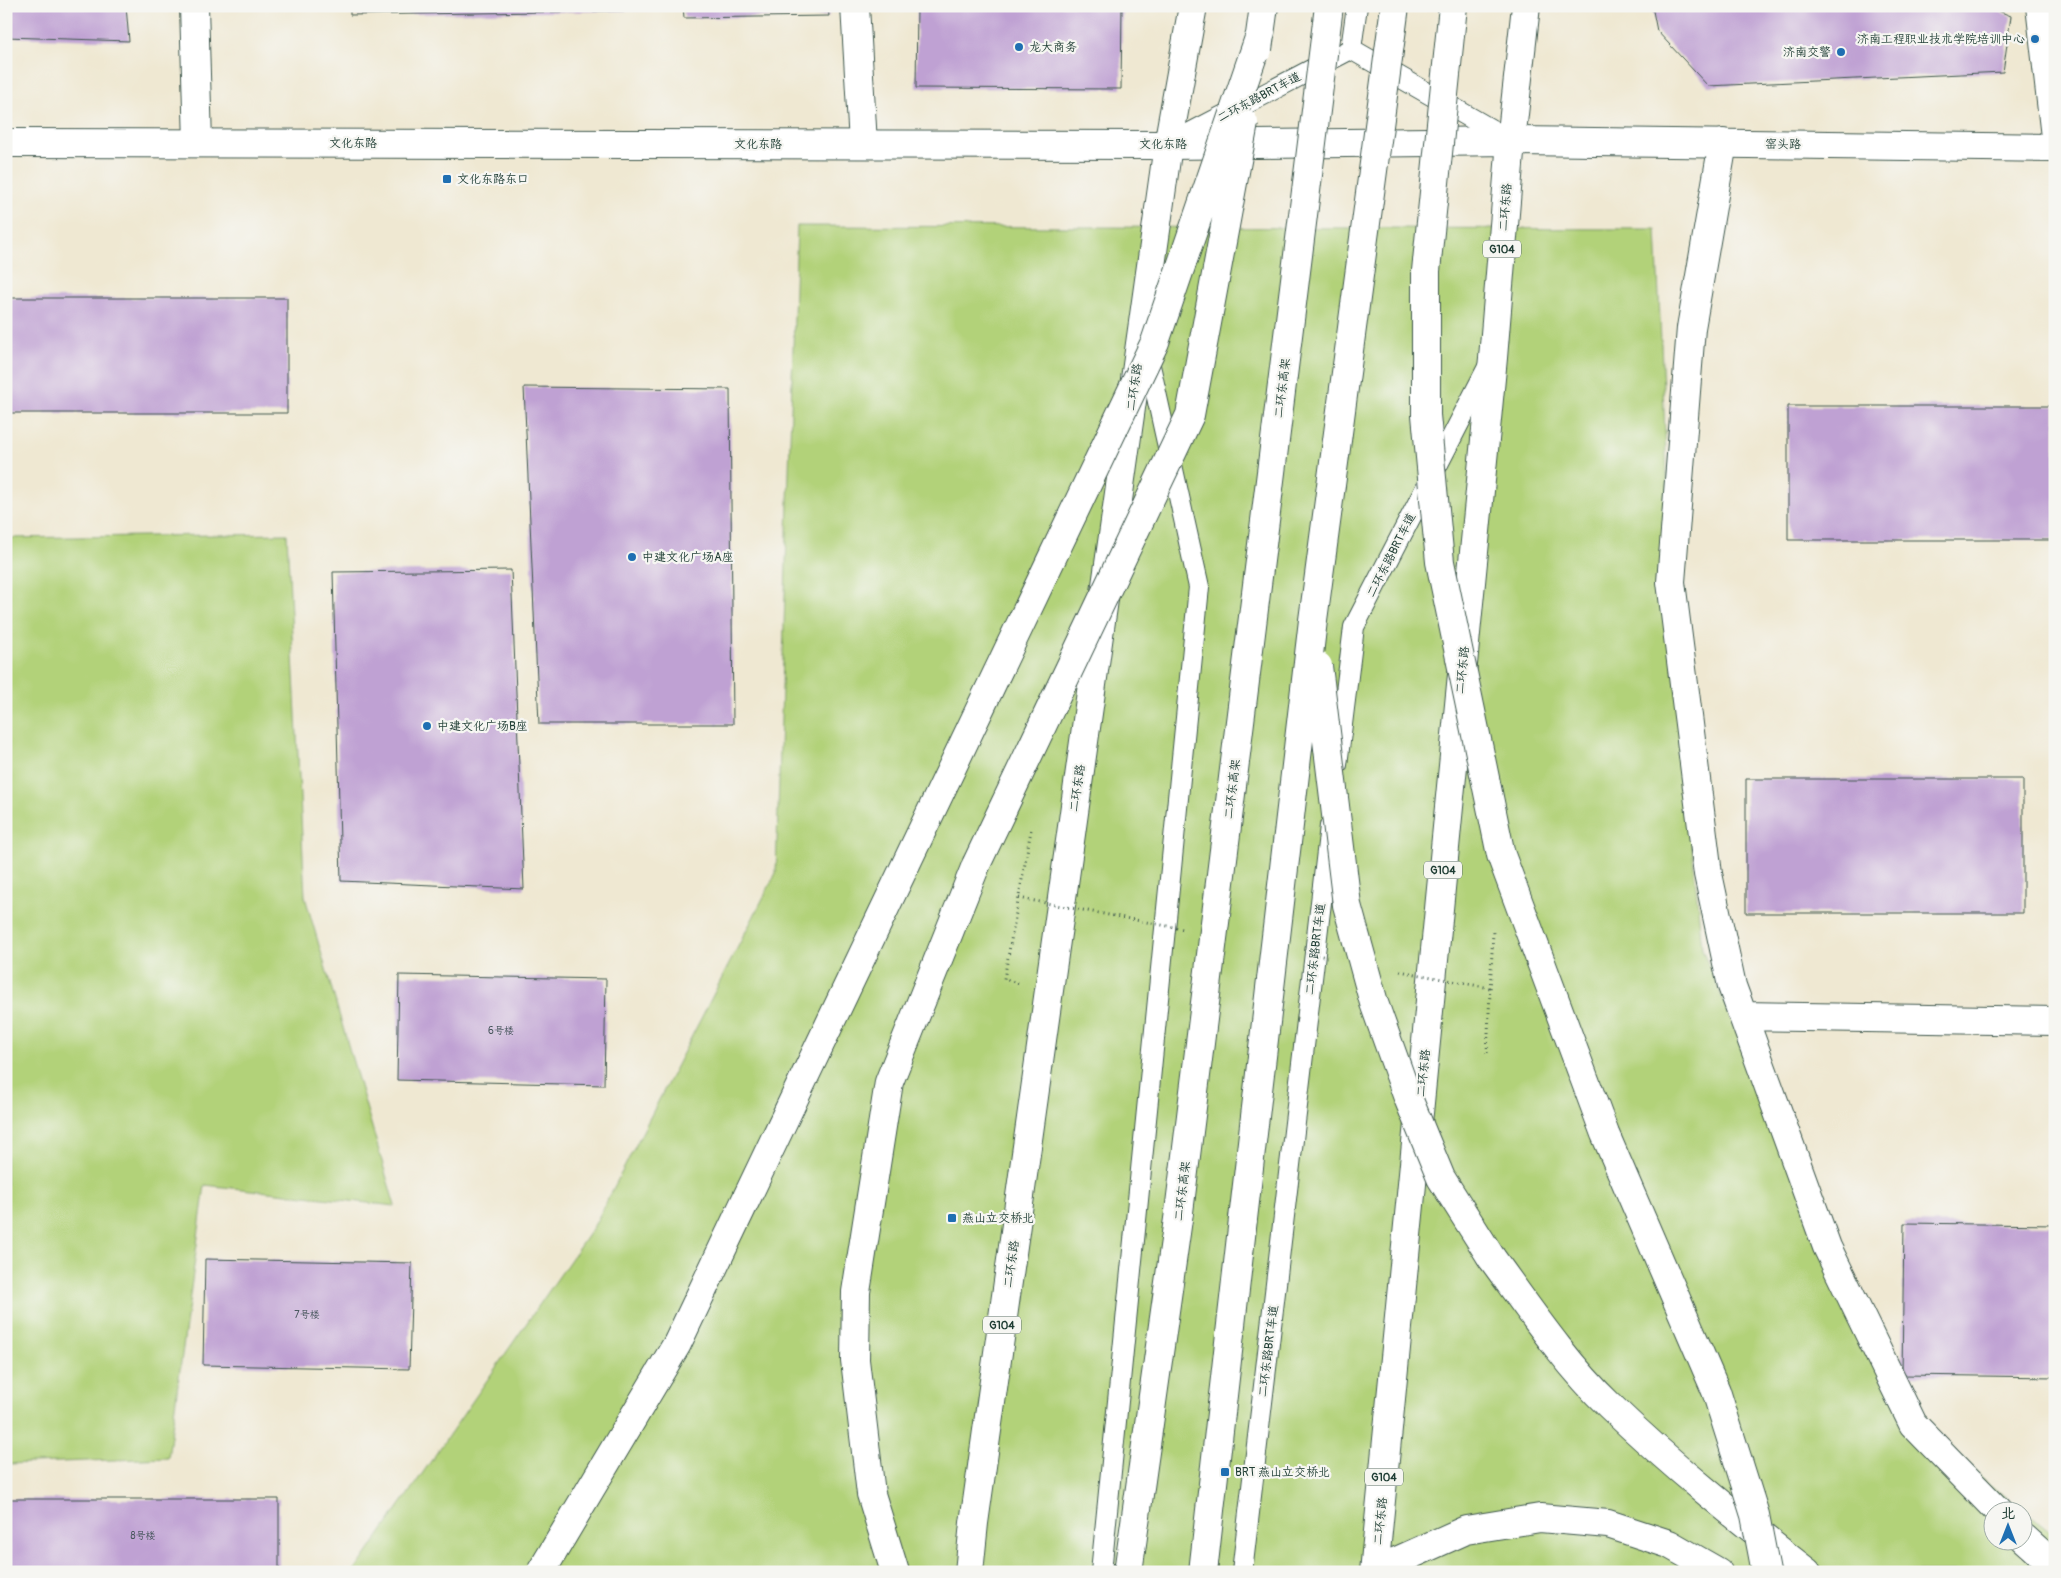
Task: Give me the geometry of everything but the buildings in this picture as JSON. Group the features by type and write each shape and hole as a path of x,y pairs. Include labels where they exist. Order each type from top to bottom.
{"main road":[{"path":"194,6 198,143"},
{"path":"856,6 864,144"},
{"name":"二环东路","path":"970,1572 974,1523 1168,145 1193,6"},
{"name":"二环东高架","path":"1128,1572 1179,1212 1329,6"},
{"path":"1203,1572 1313,620 1394,6"},
{"path":"1453,6 1426,271 1426,415 1440,562 1501,855 1605,1134 1716,1391 1755,1516 1766,1572"},
{"name":"二环东路","path":"1374,1572 1493,358 1510,141 1526,6"},
{"path":"2040,6 2055,137"},
{"path":"541,1572 677,1344 1155,342 1263,19"},
{"path":"895,1572 871,1494 855,1360 856,1292 889,1082 976,865 1190,415 1263,19"},
{"name":"文化东路","path":"6,143 1168,145 1510,141"},
{"name":"窑头路","path":"1510,141 2055,148"},
{"path":"1723,143 1691,328 1671,582 1708,874 1732,986 1827,1247 1913,1424 1987,1500"},
{"path":"1313,620 1347,905 1374,1004 1408,1098 1441,1178 1491,1257 1549,1335 1608,1404 1728,1511 1807,1572"},
{"path":"1743,1016 2055,1021"},
{"path":"1379,1572 1388,1565 1466,1530 1540,1518 1608,1524 1669,1544 1718,1572"},
{"path":"960,1572 974,1523"},
{"path":"2034,1547 2055,1566"}],"lane":[{"path":"1357,6 1351,49 1510,141"},
{"name":"二环东路BRT车道","path":"1168,145 1351,49"},
{"path":"1101,1572 1199,587 1142,329"},
{"name":"二环东路BRT车道","path":"1242,1572 1354,627 1493,358"}],"path":[{"path":"1004,980 1032,826"},
{"path":"1487,1053 1494,929"}],"green space":[{"path":"797,226 1656,229 1676,682 1702,949 1775,1125 1927,1436 2009,1500 1984,1500 1984,1550 2034,1550 2034,1519 2055,1536 2055,1572 354,1572 594,1226 776,873"},
{"path":"287,534 305,897 395,1206 205,1185 168,1458 6,1464 6,538"}],"place":[{"name":"济南工程职业技术学院培训中心","path":"2035,39"},
{"name":"龙大商务","path":"1019,47"},
{"name":"济南交警","path":"1841,52"},
{"name":"文化东路东口","path":"447,179"},
{"name":"中建文化广场A座","path":"632,557"},
{"name":"中建文化广场B座","path":"427,726"},
{"name":"燕山立交桥北","path":"952,1218"},
{"name":"BRT 燕山立交桥北","path":"1225,1472"}]}
